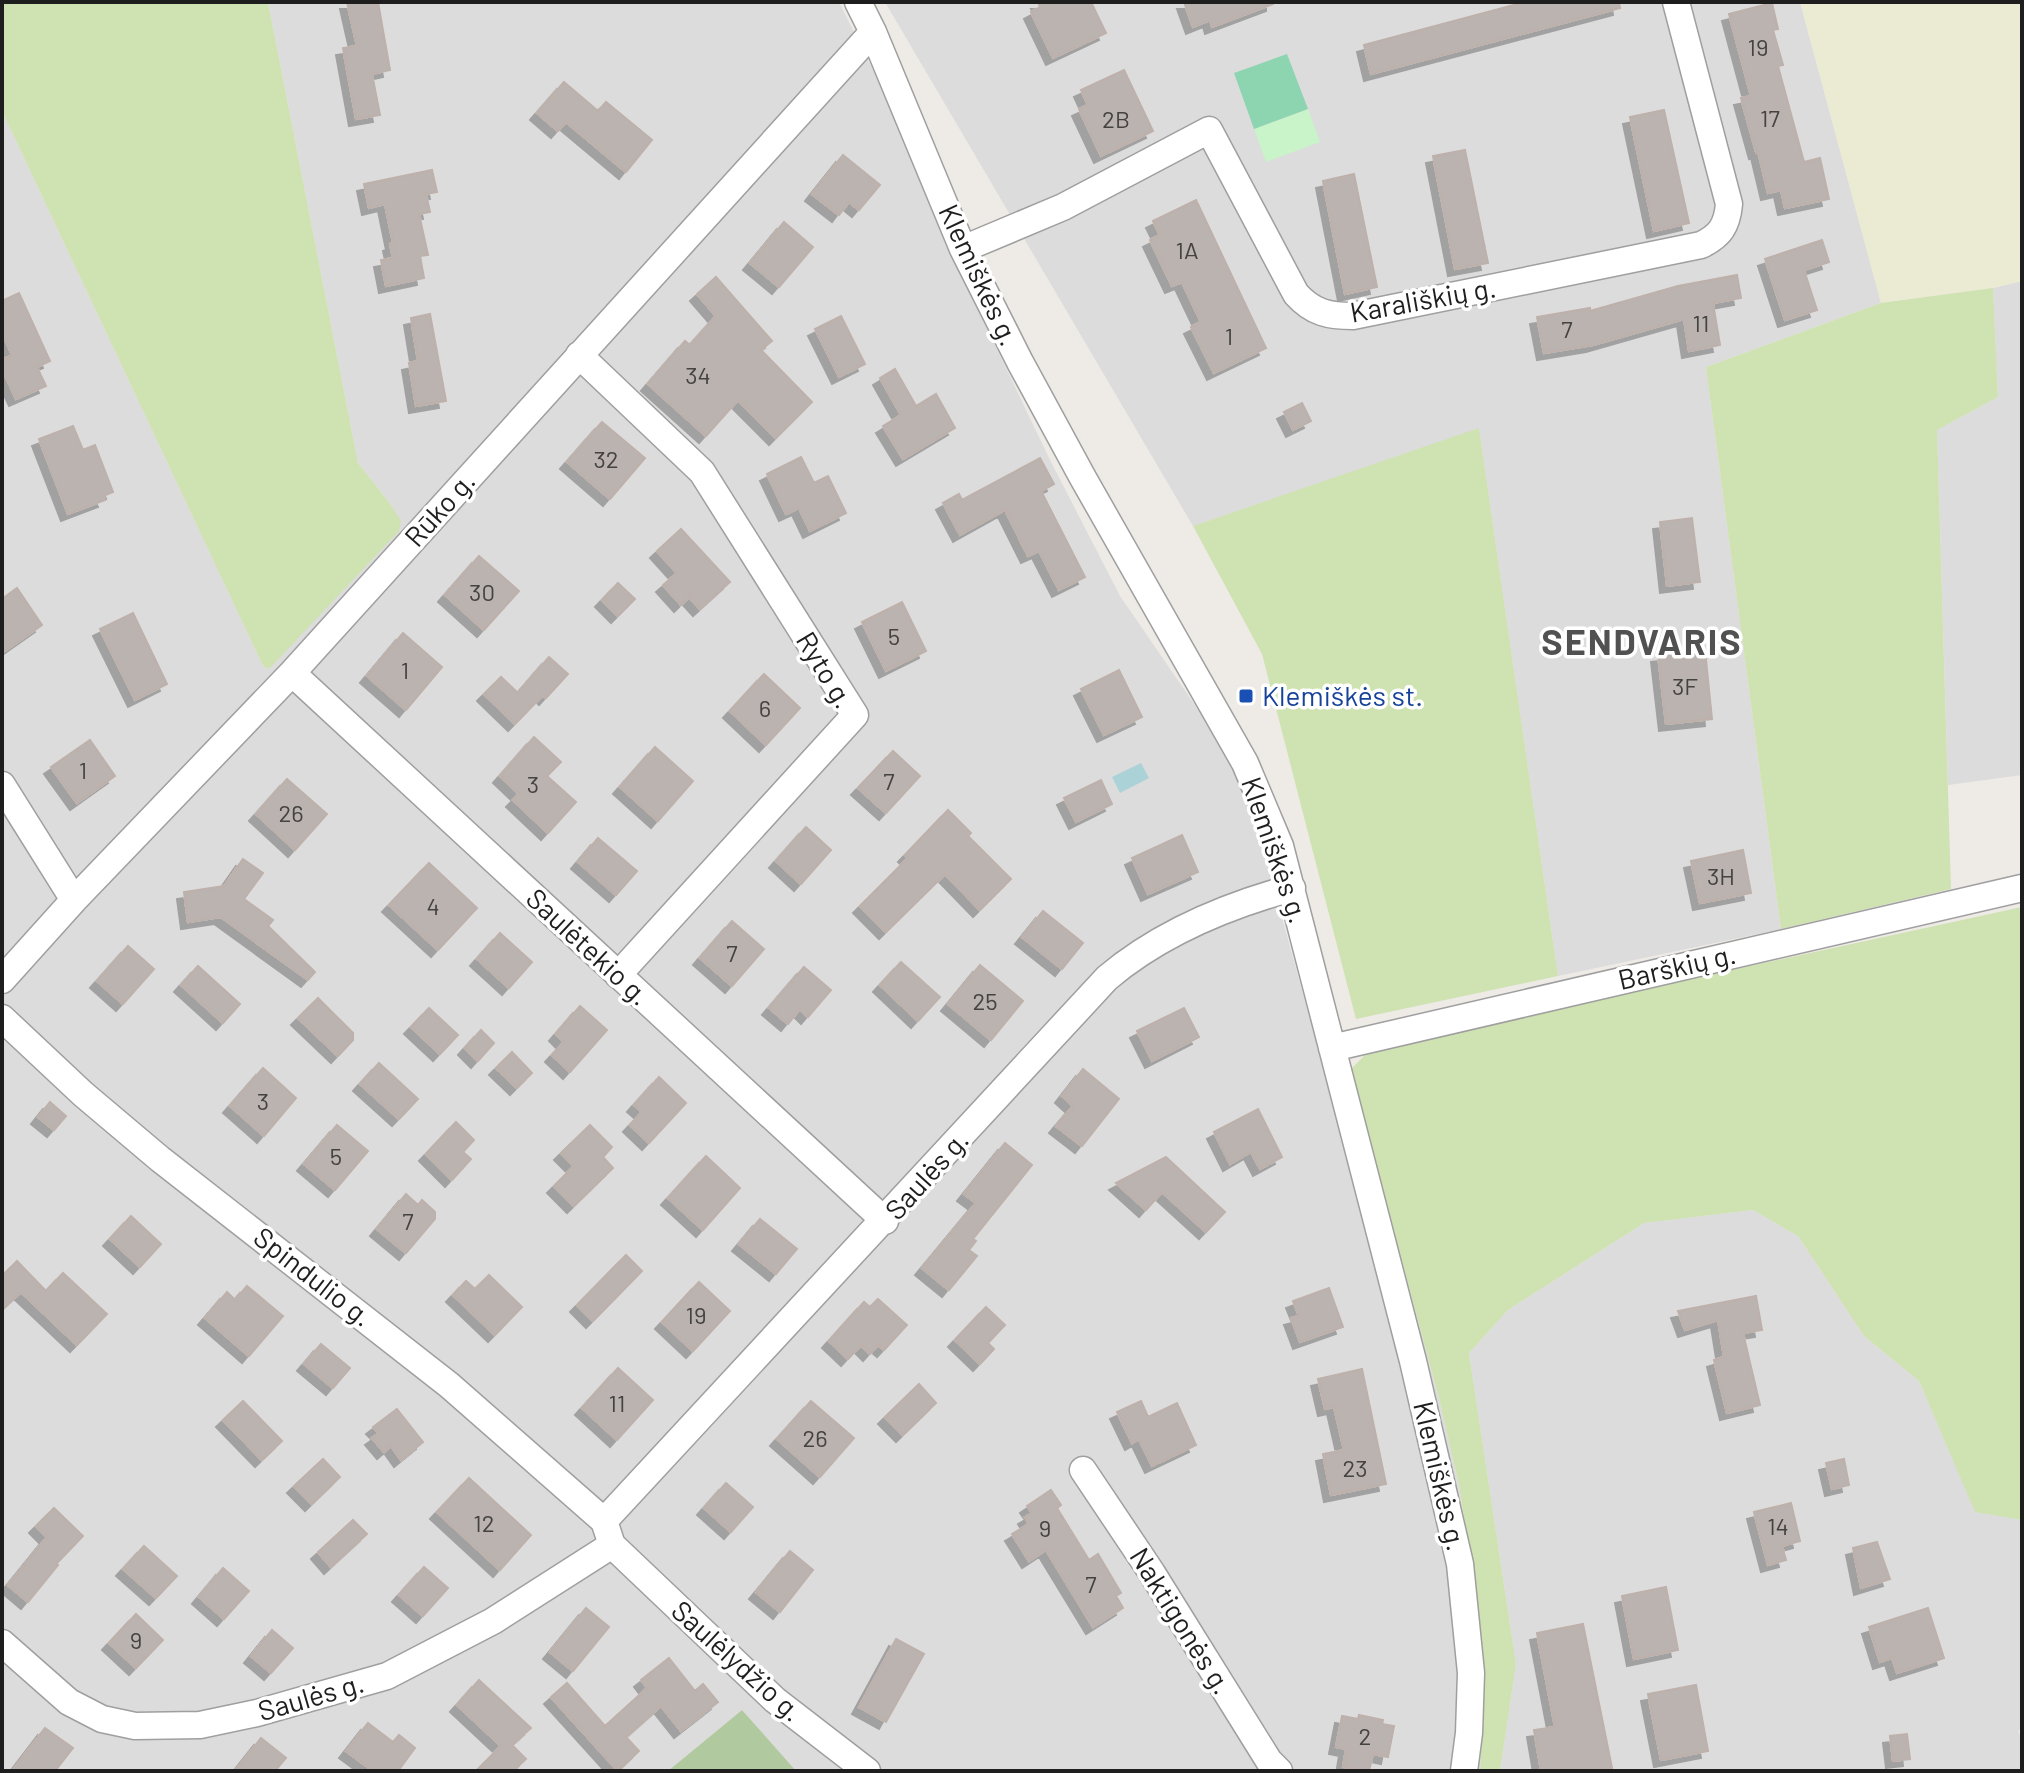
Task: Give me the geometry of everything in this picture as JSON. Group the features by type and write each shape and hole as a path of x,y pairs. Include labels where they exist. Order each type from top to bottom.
{"street":[{"name":"Klemiškės g.","path":"858,2 963,249 1048,413 1245,763 1267,811 1292,888 1413,1361 1460,1564 1471,1673 1464,1771"},
{"name":"Karališkių g.","path":"963,249 1063,207 1209,130 1296,294 1308,307 1321,313 1353,316 1701,245 1724,229 1729,204 1676,2"},
{"name":"Rūko g.","path":"2,980 74,900 292,673 873,32"},
{"name":"Ryto g.","path":"579,355 702,472 855,715 618,975"},
{"name":"Saulėtekio g.","path":"292,673 885,1221"},
{"path":"2,785 74,900"},
{"name":"Saulės g.","path":"2,1643 69,1702 102,1719 135,1726 200,1725 257,1713 387,1676 493,1621 608,1533 885,1221 1107,978 1134,955 1200,921 1256,898 1292,888"},
{"name":"Barškių g.","path":"1332,1048 2022,888"},
{"name":"Spindulio g.","path":"2,1018 83,1094 138,1140 449,1385 608,1533"},
{"name":"Naktigonės g.","path":"1083,1470 1152,1573 1269,1761 1279,1771"},
{"name":"Saulėlydžio g.","path":"608,1533 775,1700 867,1771"}],"shaded area":[{"path":"268,2 839,2 876,76 964,280 1049,458 1120,596 1225,749 1255,820 1327,1081 1350,1070 1439,1398 1459,1485 1475,1589 1484,1687 1480,1771 795,1771 742,1710 668,1771 2,1771 2,111 263,666 269,669 391,505 358,463"},
{"path":"885,2 1800,2 1881,303 1706,367 1781,929 1558,976 1479,429 1193,526"},
{"path":"2022,281 2022,775 1948,785 1937,430 1998,397 1993,288"},
{"path":"1753,1210 1798,1236 1864,1336 1919,1381 1975,1511 2022,1520 2022,1728 2018,1731 2022,1739 2022,1771 1500,1771 1516,1664 1469,1353 1508,1310 1644,1223"}],"green space":[{"path":"2,2 268,2 358,463 401,521 399,531 269,669 263,666 2,111"},
{"path":"1800,2 2022,2 2022,281 1993,288 1881,303"},
{"path":"1287,54 1308,109 1254,129 1234,73"},
{"path":"1308,109 1320,142 1266,162 1254,129"},
{"path":"1993,288 1998,397 1937,430 1951,889 1781,929 1706,367 1881,303"},
{"path":"1479,428 1558,976 1356,1019 1262,654 1193,526"},
{"path":"2022,907 2022,1520 1975,1512 1919,1381 1864,1336 1798,1236 1753,1210 1644,1223 1508,1310 1469,1353 1516,1664 1500,1771 1480,1771 1484,1687 1475,1589 1459,1485 1439,1398 1350,1070 1372,1048"},
{"path":"742,1710 796,1771 668,1771"}],"water":[{"path":"1141,763 1149,778 1120,793 1112,777"}],"building":[{"path":"347,2 378,2 390,70 372,74 380,115 356,119 343,48 357,46"},
{"path":"1038,2 1091,2 1106,33 1053,58 1031,12 1040,7"},
{"path":"1184,2 1273,4 1212,27 1210,20 1193,27"},
{"path":"1525,2 1619,2 1620,8 1371,74 1364,45"},
{"path":"1772,3 1778,29 1773,30 1783,65 1778,66 1804,162 1820,158 1829,199 1785,208 1781,190 1768,193 1756,152 1741,98 1751,96 1729,14"},
{"path":"1124,70 1153,131 1101,156 1079,109 1088,105 1081,90"},
{"path":"564,82 598,111 606,102 652,140 626,172 566,122 558,131 537,113"},
{"path":"1664,110 1689,223 1654,231 1630,117"},
{"path":"1465,150 1488,263 1455,269 1433,156"},
{"path":"843,155 880,185 859,210 849,202 839,215 812,194"},
{"path":"432,170 437,192 426,194 430,212 419,214 428,255 420,256 424,278 386,286 381,260 393,258 390,244 393,243 385,204 369,208 364,184"},
{"path":"1354,174 1377,287 1345,294 1323,181"},
{"path":"1196,200 1266,348 1214,373 1191,327 1201,322 1182,282 1172,286 1150,240 1160,235 1153,221"},
{"path":"784,222 813,247 779,287 750,263"},
{"path":"1822,240 1829,262 1804,270 1817,310 1785,320 1765,259"},
{"path":"1737,275 1741,298 1713,303 1720,345 1689,351 1684,319 1593,345 1544,353 1537,317 1590,308 1590,311 1678,286"},
{"path":"716,277 772,341 761,350 812,402 776,438 738,400 706,436 648,384 685,341 690,345 716,316 697,294"},
{"path":"19,293 50,361 37,367 46,386 16,399 2,369 2,360 12,355 2,332 2,301"},
{"path":"430,314 446,401 416,406 409,363 418,361 411,318"},
{"path":"841,316 865,364 839,377 815,329"},
{"path":"895,369 916,406 936,394 955,428 903,459 883,426 901,415 880,378"},
{"path":"1302,403 1311,421 1293,430 1284,412"},
{"path":"602,422 645,458 610,499 567,462"},
{"path":"73,426 83,450 95,445 113,492 103,496 105,500 68,514 39,439"},
{"path":"801,457 814,483 828,476 846,513 810,531 799,508 786,514 767,474"},
{"path":"1040,458 1054,484 1041,491 1085,577 1059,590 1039,551 1028,556 1005,510 960,535 943,503 959,494 962,500"},
{"path":"1692,518 1700,582 1667,586 1660,522"},
{"path":"681,529 730,582 700,609 689,597 681,605 663,585 677,573 657,551"},
{"path":"479,556 519,591 484,630 445,595"},
{"path":"618,583 635,599 618,616 602,600"},
{"path":"17,588 42,625 2,653 2,599"},
{"path":"902,602 926,651 886,671 862,622"},
{"path":"133,613 167,684 135,700 100,629"},
{"path":"403,633 442,667 406,710 367,676"},
{"path":"1705,650 1712,719 1666,724 1658,655"},
{"path":"549,657 568,674 515,724 484,694 501,677 518,693"},
{"path":"1119,670 1142,717 1104,735 1081,689"},
{"path":"764,674 800,708 766,745 730,711"},
{"path":"534,737 561,762 547,776 576,802 548,833 513,800 519,794 500,776"},
{"path":"90,740 115,776 77,803 51,767"},
{"path":"655,747 693,781 658,821 620,787"},
{"path":"893,751 920,776 886,813 858,788"},
{"path":"287,779 327,814 295,850 256,814"},
{"path":"1101,780 1112,804 1076,822 1064,798"},
{"path":"948,810 971,833 968,836 1011,879 980,910 945,874 886,932 860,906 908,858 905,855"},
{"path":"806,827 831,850 801,884 776,861"},
{"path":"1182,835 1198,872 1148,894 1132,858"},
{"path":"598,838 637,871 616,895 578,862"},
{"path":"1743,850 1751,893 1700,903 1691,861"},
{"path":"243,859 263,873 244,899 273,920 268,926 315,972 308,980 221,917 188,922 184,892 224,886"},
{"path":"429,863 477,908 438,950 389,905"},
{"path":"1043,911 1083,943 1062,969 1022,937"},
{"path":"732,921 764,949 732,986 700,958"},
{"path":"500,933 532,962 509,988 477,959"},
{"path":"128,946 154,969 123,1004 97,981"},
{"path":"901,962 940,997 918,1021 880,985"},
{"path":"980,965 1023,1001 991,1040 948,1004"},
{"path":"198,966 240,1004 223,1023 181,985"},
{"path":"804,967 831,990 808,1017 800,1009 788,1024 769,1008"},
{"path":"318,998 353,1033 353,1040 338,1056 298,1018"},
{"path":"580,1006 607,1030 570,1072 552,1055 564,1042 556,1034"},
{"path":"429,1008 458,1035 440,1054 411,1027"},
{"path":"1184,1008 1199,1037 1152,1061 1137,1031"},
{"path":"481,1030 494,1043 478,1061 465,1048"},
{"path":"512,1052 532,1073 517,1088 496,1068"},
{"path":"379,1063 418,1099 399,1119 360,1084"},
{"path":"263,1068 296,1098 264,1136 230,1106"},
{"path":"1083,1069 1119,1099 1082,1146 1056,1126 1073,1106 1062,1096"},
{"path":"659,1077 686,1103 649,1143 630,1125 642,1112 634,1105"},
{"path":"50,1102 66,1116 54,1130 38,1117"},
{"path":"1258,1109 1282,1157 1260,1169 1251,1152 1230,1164 1214,1132"},
{"path":"456,1122 474,1140 463,1152 471,1159 452,1180 426,1154"},
{"path":"337,1125 368,1151 335,1190 304,1164"},
{"path":"590,1125 612,1147 603,1157 613,1168 574,1206 554,1186 574,1166 561,1153"},
{"path":"1005,1143 1032,1165 973,1239 976,1241 969,1250 977,1256 949,1290 922,1268 976,1203 964,1194"},
{"path":"706,1156 740,1188 703,1230 668,1198"},
{"path":"1166,1157 1225,1212 1206,1232 1162,1192 1146,1210 1116,1183"},
{"path":"406,1194 418,1205 422,1200 435,1212 435,1219 406,1253 377,1229"},
{"path":"131,1216 161,1244 140,1267 110,1239"},
{"path":"760,1219 797,1249 776,1274 739,1244"},
{"path":"626,1255 642,1271 593,1321 577,1305"},
{"path":"17,1261 46,1291 63,1273 107,1314 77,1345 21,1292 2,1310 2,1276"},
{"path":"489,1275 522,1307 495,1335 453,1295 466,1281 475,1289"},
{"path":"699,1282 730,1311 693,1351 662,1322"},
{"path":"247,1286 283,1316 249,1356 205,1318 227,1292 235,1300"},
{"path":"1329,1288 1343,1327 1300,1342 1291,1318 1299,1316 1293,1301"},
{"path":"1756,1296 1762,1330 1743,1333 1760,1405 1727,1413 1714,1360 1724,1357 1718,1320 1685,1330 1678,1311"},
{"path":"878,1299 907,1325 884,1350 878,1345 870,1354 861,1345 848,1359 829,1341 864,1302 870,1307"},
{"path":"986,1307 1005,1325 988,1343 994,1349 980,1364 955,1340"},
{"path":"321,1344 350,1368 333,1388 304,1364"},
{"path":"618,1368 653,1400 617,1440 582,1408"},
{"path":"1362,1369 1386,1484 1331,1495 1323,1454 1344,1450 1334,1407 1325,1409 1318,1379"},
{"path":"919,1384 936,1403 903,1435 885,1417"},
{"path":"243,1401 282,1441 262,1460 223,1420"},
{"path":"811,1401 854,1438 820,1477 777,1439"},
{"path":"1141,1401 1148,1417 1177,1403 1196,1445 1152,1466 1139,1439 1132,1443 1117,1412"},
{"path":"397,1409 423,1442 401,1460 391,1446 384,1452 372,1438 379,1433 373,1427"},
{"path":"323,1459 340,1477 312,1504 294,1486"},
{"path":"1844,1459 1849,1485 1832,1489 1826,1463"},
{"path":"469,1478 531,1535 500,1570 437,1512"},
{"path":"726,1483 753,1507 731,1532 704,1508"},
{"path":"1051,1490 1061,1505 1057,1508 1089,1560 1098,1554 1121,1593 1116,1596 1123,1608 1093,1627 1046,1550 1029,1561 1012,1534 1029,1524 1025,1517 1032,1513 1027,1506"},
{"path":"1791,1503 1800,1541 1782,1546 1786,1560 1768,1565 1754,1512"},
{"path":"54,1508 83,1536 56,1564 28,1602 8,1585 47,1537 36,1526"},
{"path":"353,1520 367,1534 331,1567 318,1552"},
{"path":"1877,1542 1890,1579 1861,1588 1853,1548"},
{"path":"144,1546 177,1576 156,1598 123,1569"},
{"path":"790,1551 813,1570 780,1612 756,1592"},
{"path":"424,1567 448,1588 423,1616 399,1595"},
{"path":"223,1568 249,1591 224,1619 199,1597"},
{"path":"1666,1587 1678,1650 1634,1659 1622,1596"},
{"path":"586,1608 609,1627 573,1671 550,1652"},
{"path":"1928,1608 1944,1658 1897,1673 1892,1658 1880,1662 1869,1627"},
{"path":"136,1614 163,1640 136,1668 109,1643"},
{"path":"1583,1624 1612,1768 1541,1771 1534,1730 1555,1727 1537,1633"},
{"path":"272,1630 293,1648 271,1673 251,1656"},
{"path":"896,1639 924,1654 886,1722 859,1707"},
{"path":"669,1658 695,1691 703,1684 718,1702 681,1731 661,1706 626,1737 639,1751 618,1771 551,1697 567,1683 605,1726 647,1688 641,1680"},
{"path":"479,1680 531,1728 512,1745 526,1759 513,1771 476,1771 501,1746 457,1705"},
{"path":"1696,1685 1708,1751 1661,1760 1648,1694"},
{"path":"1359,1715 1383,1720 1382,1724 1394,1726 1388,1757 1373,1754 1369,1771 1343,1767 1346,1749 1336,1747 1342,1716 1358,1719"},
{"path":"368,1723 393,1742 399,1735 415,1748 398,1771 373,1771 346,1751"},
{"path":"45,1728 73,1748 55,1771 12,1771"},
{"path":"1907,1734 1910,1759 1893,1761 1890,1736"},
{"path":"261,1738 286,1758 275,1771 235,1771"}],"place":[{"name":"Klemiškės st.","path":"1246,696"}],"district":[{"name":"SENDVARIS","path":"1642,642"}]}
